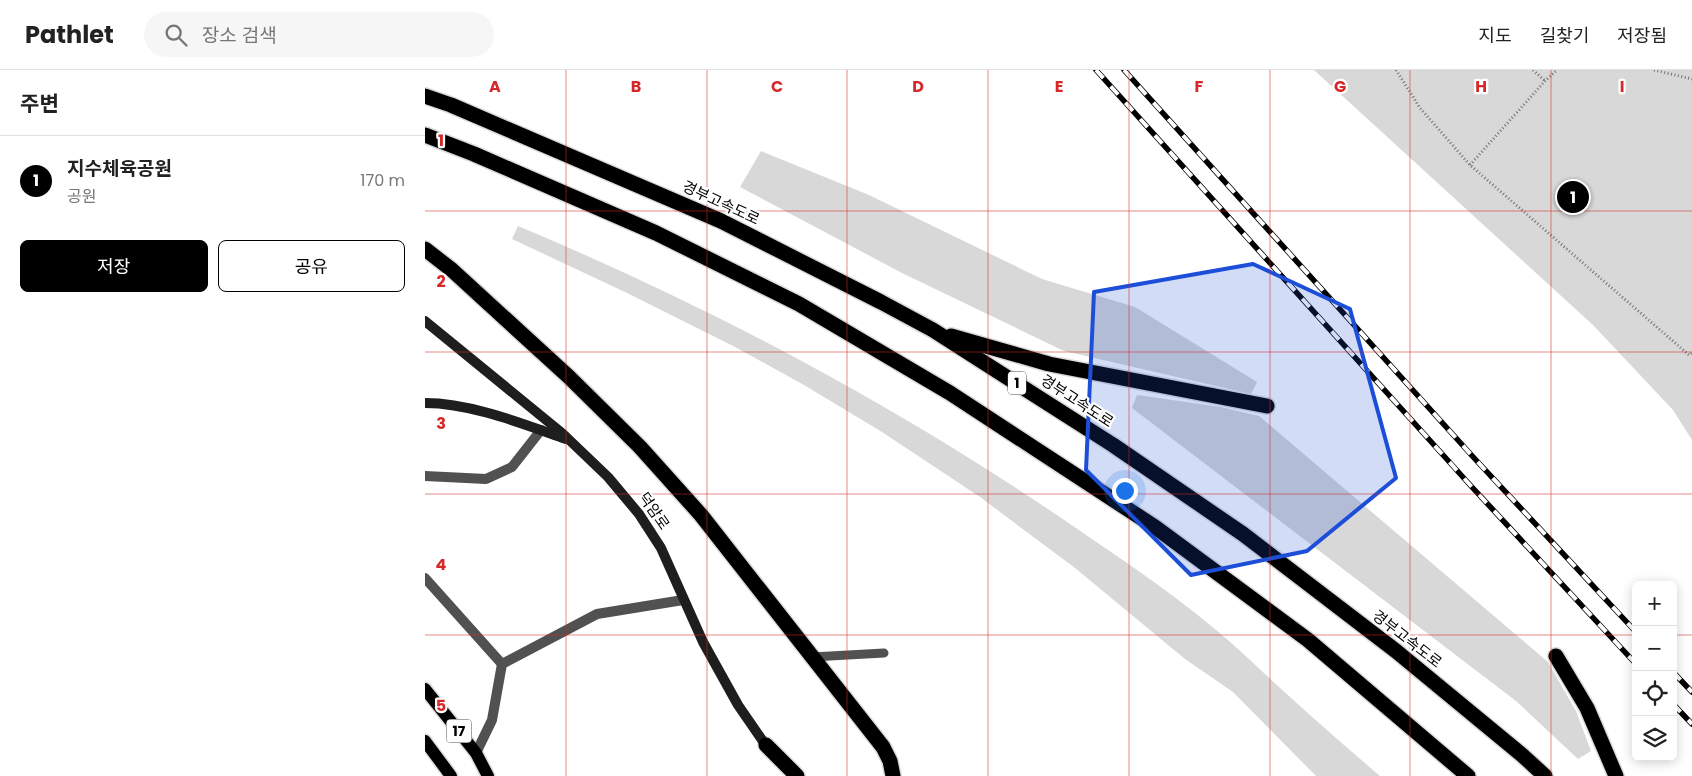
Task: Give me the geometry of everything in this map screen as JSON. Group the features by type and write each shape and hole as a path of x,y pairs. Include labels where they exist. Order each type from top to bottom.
{"highway":[{"name":"경부고속도로","path":"425,96 451,105 721,221 933,330 1113,445 1243,534 1396,652 1522,754 1545,776"},
{"path":"425,135 474,154 657,234 799,304 950,393 1155,527 1308,640 1468,776"},
{"path":"425,249 452,270 554,364 640,447 701,515 883,747 891,771"},
{"path":"933,330 1049,364 1267,406"},
{"path":"1556,656 1587,708 1616,776"},
{"path":"766,745 797,776"}],"main road":[{"name":"17","path":"425,689 476,752 487,776"},
{"name":"17","path":"425,741 451,776"}],"street":[{"name":"덕암로","path":"425,321 495,376 570,440 608,477 639,514 661,548 703,642 738,705 787,776"},
{"path":"425,403 443,403 510,420 570,440"},
{"path":"425,476 485,479 512,467 541,430"},
{"path":"425,578 502,664"},
{"path":"502,664 597,614 683,600"},
{"path":"476,752 492,720 502,664"}],"lane":[{"path":"811,657 885,653"}],"path":[{"path":"1396,70 1420,108 1470,165 1689,355 1692,353"},
{"path":"1533,70 1545,81"},
{"path":"1470,165 1557,70"},
{"path":"1654,70 1692,79"}],"highlighted area":[{"path":"1253,264 1350,309 1396,478 1307,551 1191,575 1086,470 1094,292"}],"shaded area":[{"path":"1314,70 1692,70 1692,440 1673,410 1593,325"},
{"path":"761,151 869,195 1042,279 1135,307 1257,382 1251,394 1064,351 902,273 740,187"},
{"path":"518,226 663,291 735,326 874,401 1010,484 1127,563 1194,612 1380,776 1316,776 1233,692 1185,659 1075,568 980,497 882,432 804,385 735,347 625,292 512,239"},
{"path":"1137,395 1221,407 1259,416 1548,662 1576,711 1591,751 1578,759 1516,701 1132,408"}],"railway":[{"path":"1096,70 1471,486 1632,660"},
{"path":"1124,70 1475,459 1632,628"},
{"path":"1677,676 1692,692"},
{"path":"1677,708 1692,724"}],"place":[{"name":"지수체육공원","path":"1573,197"}]}
